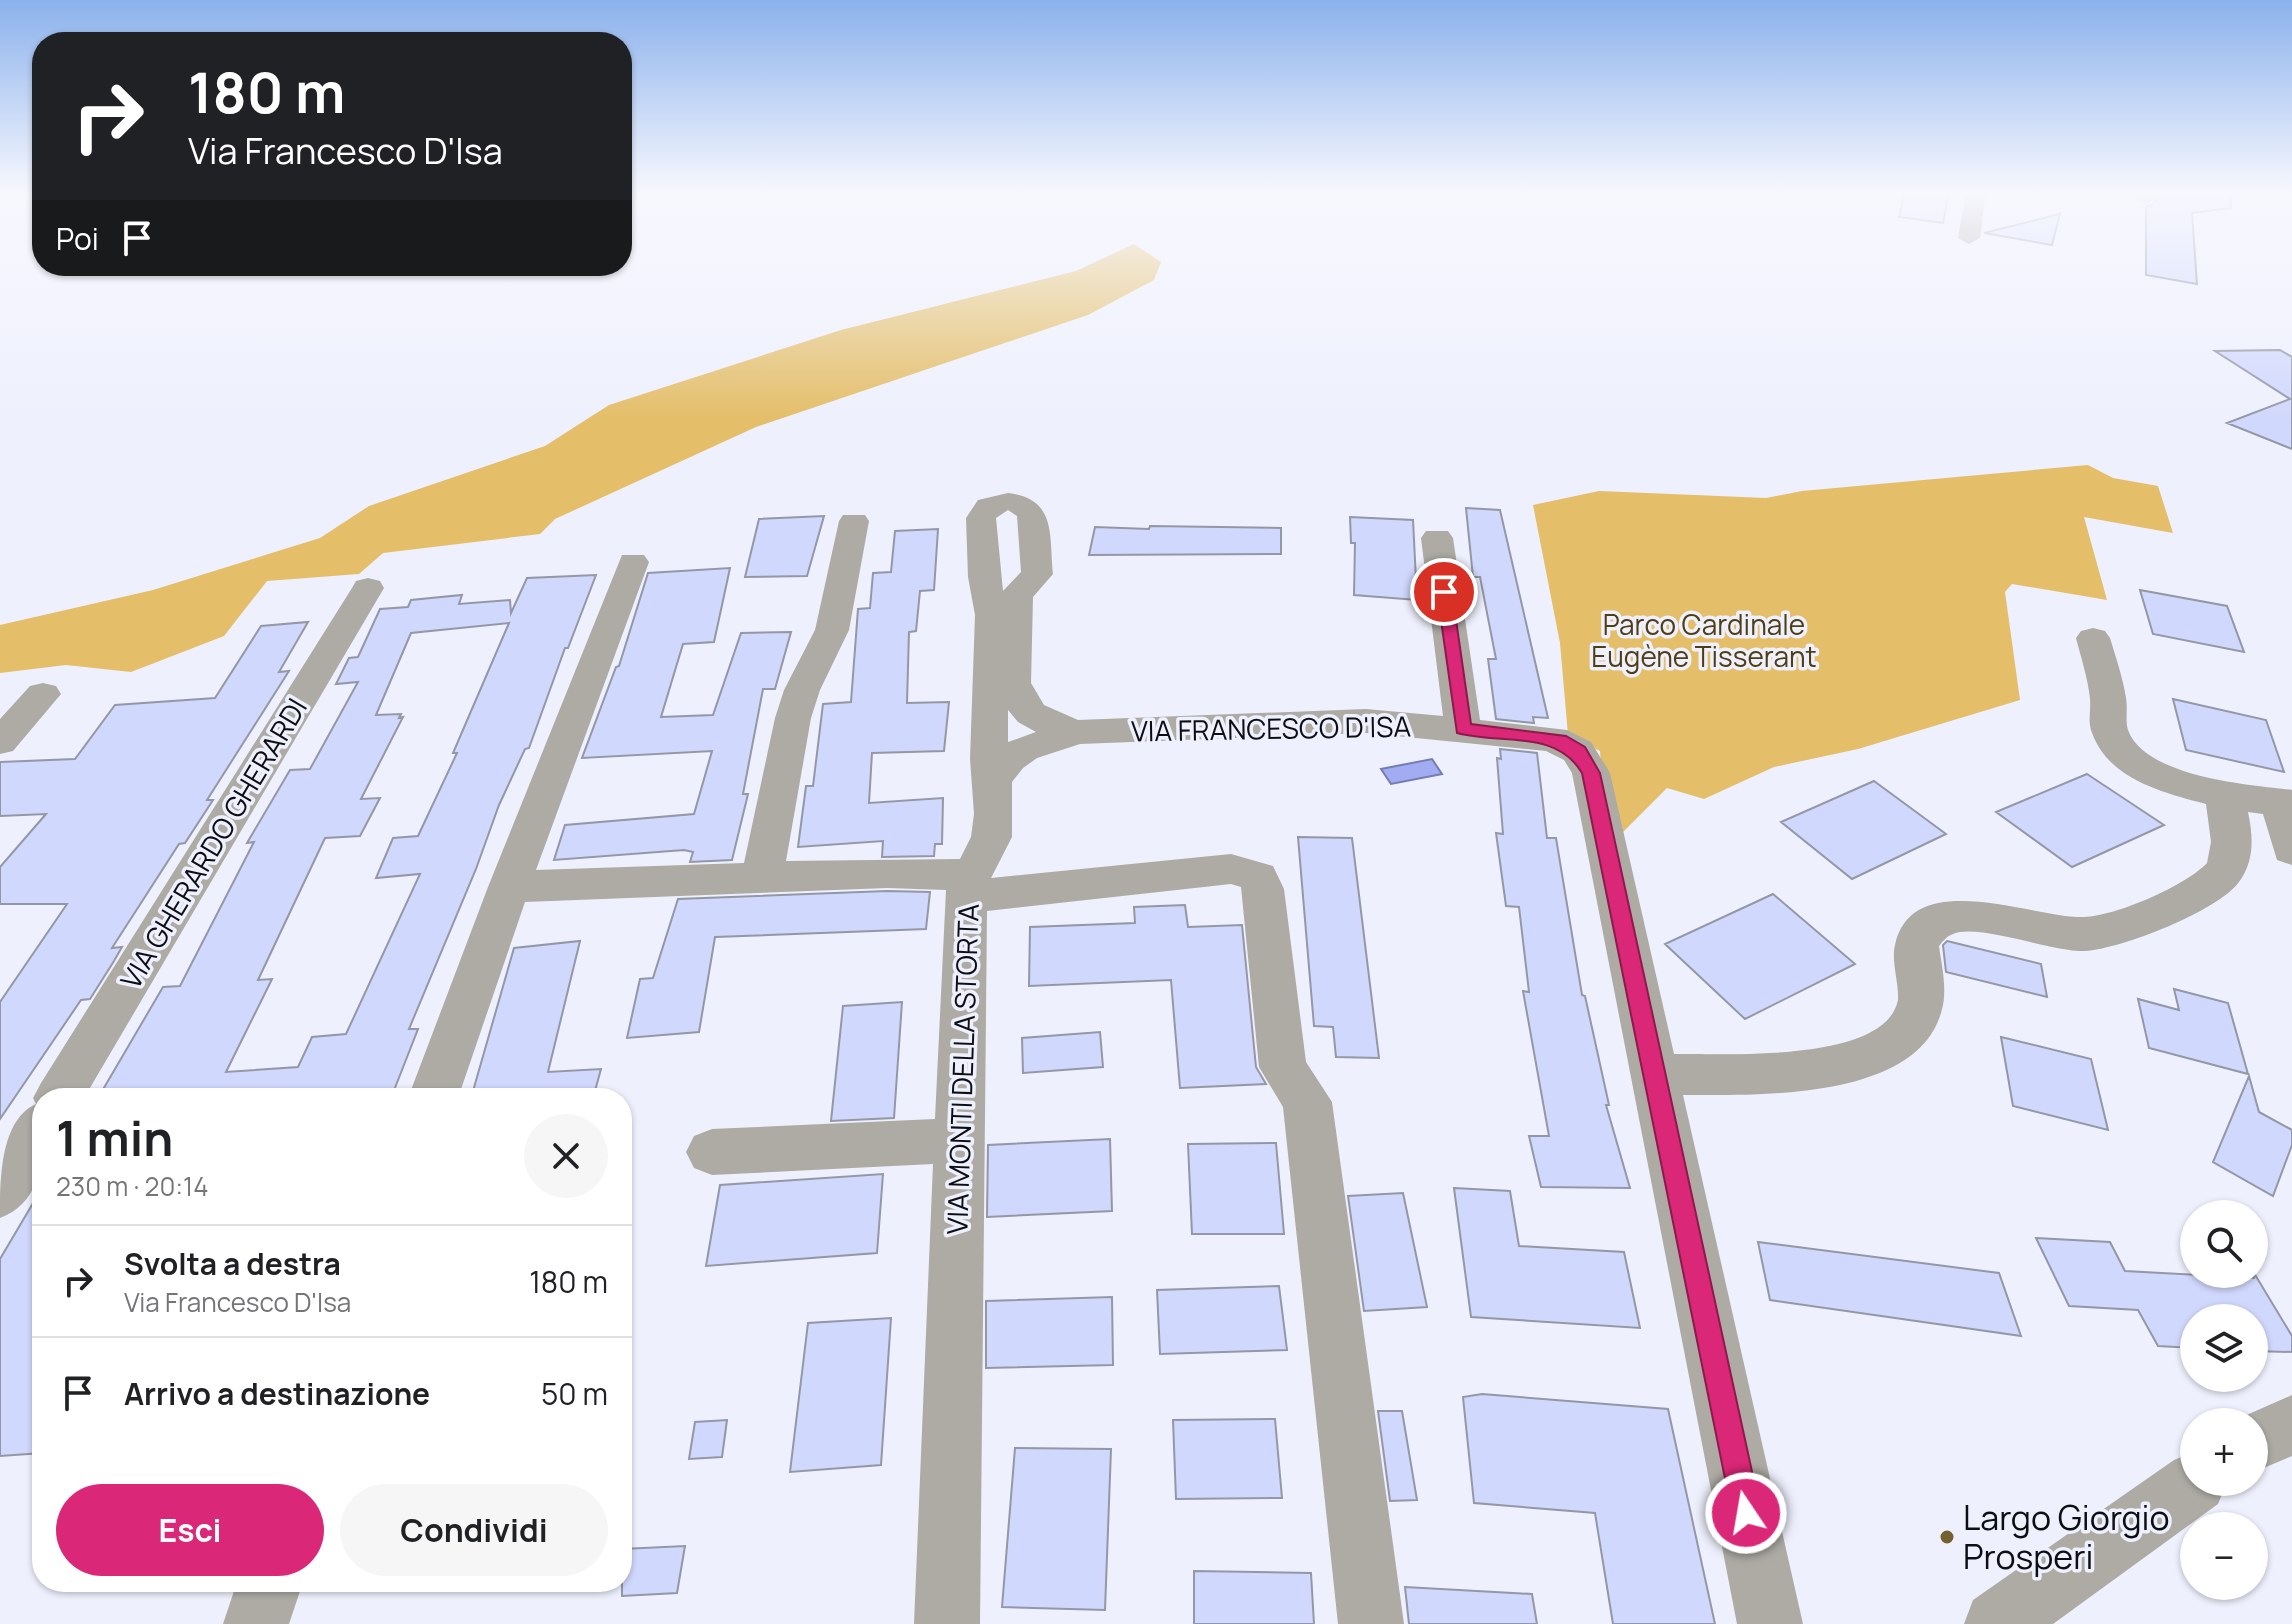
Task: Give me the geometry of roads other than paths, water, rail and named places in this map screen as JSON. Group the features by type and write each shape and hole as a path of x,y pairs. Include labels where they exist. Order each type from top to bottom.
{"street":[{"name":"VIA MONTI DELLA STORTA","path":"947,1624 967,886 990,842 995,778 989,759 992,615 984,577 981,518 983,510 991,505 1012,501 1032,514 1037,574 1017,595 1013,691 1021,705 1036,717 1078,732"},
{"path":"762,878 793,718 802,690 832,630 854,521"},
{"path":"1437,538 1463,729"},
{"path":"437,1088 509,887 633,562"},
{"name":"VIA GHERARDO GHERARDI","path":"64,1088 368,588"},
{"path":"2093,638 2109,698 2109,730 2123,755 2164,778 2224,794 2286,803 2292,850"},
{"path":"0,742 43,694"},
{"name":"VIA FRANCESCO D'ISA","path":"1078,732 1341,721 1463,729 1560,740 1573,747 1587,763 1770,1624"},
{"path":"995,778 1009,759 1024,749 1078,732"},
{"path":"1655,1075 1829,1068 1879,1053 1902,1037 1917,1017 1921,979 1917,945 1935,922 1955,916 1970,916 2087,934 2118,927 2201,893 2220,878 2231,857 2233,833 2224,794"},
{"path":"509,887 762,878 967,886 1231,869 1258,877 1263,889 1283,1067 1307,1102 1371,1624"},
{"path":"712,1152 959,1140"},
{"path":"19,1177 32,1147"},
{"path":"2268,1436 2292,1425"},
{"path":"1997,1624 2180,1493"},
{"path":"256,1624 267,1592"}],"water":[{"path":"1432,759 1442,774 1391,784 1381,769"}],"place":[{"name":"Largo Giorgio Prosperi","path":"1947,1537"}],"park label":[{"name":"Parco Cardinale Eugène Tisserant","path":"1704,640"}]}
